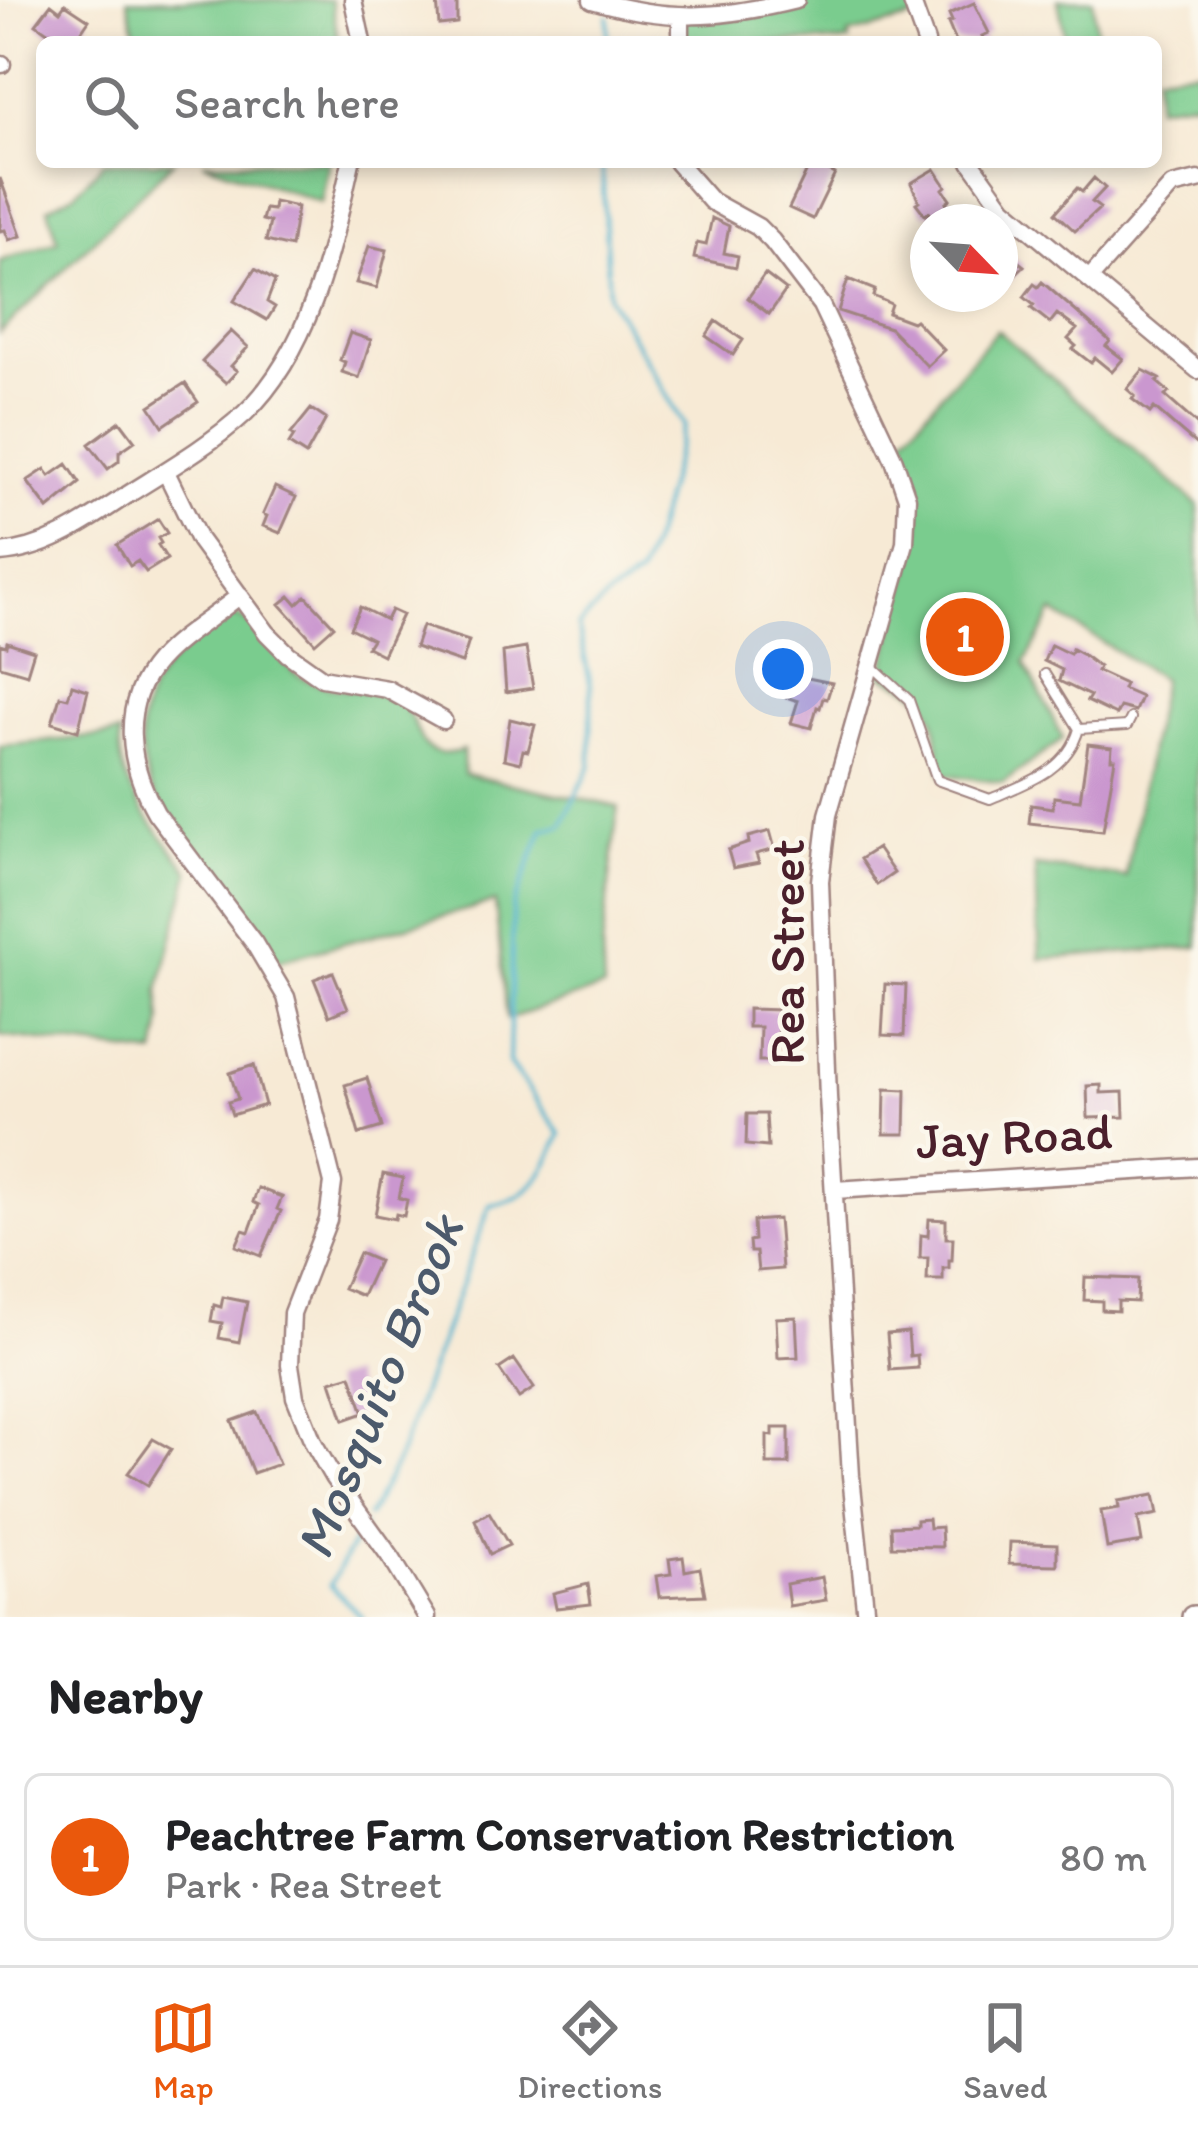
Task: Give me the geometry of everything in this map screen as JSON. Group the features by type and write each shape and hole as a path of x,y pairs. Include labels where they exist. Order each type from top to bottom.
{"street":[{"path":"352,0 361,36"},
{"path":"592,0 681,18 796,0"},
{"path":"911,0 924,36"},
{"path":"681,18 681,36"},
{"path":"0,553 39,546 166,472 244,413 284,365 312,303 349,168"},
{"name":"Rea Street","path":"681,168 711,201 758,227 821,305 907,497 908,529 828,815 820,881 851,1476 866,1617"},
{"path":"975,168 1004,208 1195,361"},
{"path":"1088,279 1172,186 1198,180"},
{"path":"166,472 199,539 267,633 303,667 322,678 387,689 443,719"},
{"path":"240,595 158,661 135,701 131,745 137,773 156,814 254,943 286,997 333,1183 328,1220 296,1296 290,1365 295,1397 314,1444 427,1617"},
{"name":"Jay Road","path":"835,1190 1198,1167"}],"lane":[{"path":"869,663 909,700 937,780 990,799 1039,778 1074,747 1079,729 1045,674"},
{"path":"1079,729 1126,726 1131,718"}],"green space":[{"path":"127,0 331,0 338,36 136,36"},
{"path":"796,0 911,0 917,17 849,36 681,36 681,18"},
{"path":"1058,0 1093,0 1097,36 1065,36"},
{"path":"1198,69 1198,100 1162,105 1162,73"},
{"path":"98,168 167,168 0,333 0,261 58,241 48,208 74,194"},
{"path":"221,168 328,168 321,202"},
{"path":"997,330 1198,505 1198,947 1040,959 1035,866 1126,877 1162,679 1053,612 1025,663 1063,739 1003,783 942,774 931,711 915,693 882,675 919,529 917,487 900,442"},
{"path":"235,616 252,625 296,674 309,681 396,701 434,752 463,750 464,774 618,807 602,948 604,988 507,1019 495,902 278,961 160,804 141,747 144,709 161,674 195,640"},
{"path":"120,734 120,754 132,791 190,872 159,990 162,1022 156,1055 0,1036 0,746"}],"building":[{"path":"437,0 457,0 457,23 439,25"},
{"path":"974,3 989,33 953,36 949,14"},
{"path":"51,4 60,11 65,4 89,20 78,36 53,36 36,24"},
{"path":"808,168 835,174 813,219 789,208"},
{"path":"935,169 950,199 947,204 917,204 911,183"},
{"path":"0,178 21,236 9,240 5,230 0,231"},
{"path":"1094,178 1105,188 1092,202 1100,208 1075,231 1055,213 1077,188 1082,192"},
{"path":"274,202 297,207 291,247 266,241 270,222 262,220 265,209 273,210"},
{"path":"712,218 729,226 724,253 738,256 736,267 694,258 697,243 706,245"},
{"path":"369,246 387,250 377,288 356,283"},
{"path":"255,269 275,281 267,302 275,307 267,320 234,301"},
{"path":"765,274 786,290 769,314 748,298"},
{"path":"848,279 875,290 873,296 891,304 888,313 915,320 944,350 927,366 890,328 838,311"},
{"path":"1042,282 1110,341 1106,346 1123,359 1112,372 1073,349 1076,346 1068,339 1077,329 1057,314 1050,323 1031,308 1034,305 1024,297"},
{"path":"716,321 743,340 733,355 706,336"},
{"path":"231,331 248,347 231,366 237,371 226,383 202,362"},
{"path":"350,333 371,340 359,378 342,372 345,362 340,360"},
{"path":"1143,370 1160,379 1157,382 1169,392 1165,396 1198,425 1198,446 1154,408 1150,413 1132,399 1135,396 1127,389"},
{"path":"185,383 198,402 163,426 150,406"},
{"path":"311,409 326,419 306,455 289,444 291,434"},
{"path":"120,421 135,441 119,452 119,461 108,469 89,444"},
{"path":"67,464 80,483 48,509 27,481 45,469 50,476"},
{"path":"275,487 296,497 280,533 263,526"},
{"path":"158,519 167,533 158,538 158,545 167,559 146,572 138,561 130,566 117,545"},
{"path":"290,596 297,604 306,596 334,626 315,643 280,604"},
{"path":"360,607 386,620 391,610 402,615 383,655 367,647 372,639 350,628"},
{"path":"422,626 469,641 462,663 415,647"},
{"path":"0,644 34,651 27,674 0,666"},
{"path":"1051,645 1070,654 1072,649 1099,667 1097,671 1125,684 1123,689 1141,697 1135,711 1120,707 1116,715 1059,681 1062,670 1044,661"},
{"path":"526,648 533,688 506,692 503,652"},
{"path":"793,675 832,683 811,728 791,723 798,701 786,697"},
{"path":"72,685 88,690 78,731 52,723 60,696 68,698"},
{"path":"510,719 535,725 520,763 504,759"},
{"path":"1088,744 1112,747 1111,759 1115,759 1103,831 1029,823 1031,805 1053,808 1054,797 1080,800"},
{"path":"770,831 775,849 756,854 759,863 733,868 728,850 749,843 748,837"},
{"path":"877,848 894,873 877,885 860,859"},
{"path":"333,972 348,1008 329,1016 314,979"},
{"path":"885,984 906,985 904,1036 882,1035"},
{"path":"748,1009 781,1010 773,1061 759,1061 760,1027 748,1027"},
{"path":"254,1065 265,1105 232,1115 228,1102 238,1099 230,1073"},
{"path":"367,1078 382,1127 359,1134 345,1085"},
{"path":"1101,1085 1101,1093 1123,1092 1124,1117 1088,1118 1087,1086"},
{"path":"885,1089 906,1090 905,1134 884,1134"},
{"path":"747,1114 766,1114 768,1147 746,1145"},
{"path":"383,1174 403,1178 399,1198 407,1200 404,1216 375,1215"},
{"path":"258,1188 282,1197 277,1209 281,1211 261,1256 236,1246 243,1230 249,1232 259,1205 253,1202"},
{"path":"778,1219 782,1269 758,1271 756,1252 750,1252 753,1221"},
{"path":"929,1219 946,1220 946,1238 953,1238 952,1260 949,1268 943,1268 943,1280 927,1280 928,1258 920,1258 921,1235 928,1236"},
{"path":"359,1253 378,1261 362,1296 343,1288"},
{"path":"1085,1277 1138,1279 1137,1302 1118,1301 1118,1311 1102,1310 1102,1301 1084,1300"},
{"path":"223,1297 247,1302 239,1342 219,1338 222,1323 211,1321 214,1305 221,1307"},
{"path":"796,1317 798,1357 778,1358 776,1318"},
{"path":"908,1332 910,1356 917,1355 918,1368 890,1370 887,1334"},
{"path":"514,1359 534,1388 519,1398 499,1369"},
{"path":"351,1375 364,1413 344,1420 331,1381"},
{"path":"257,1412 279,1464 253,1473 232,1421"},
{"path":"773,1428 789,1428 789,1464 767,1464 767,1435 773,1436"},
{"path":"153,1439 171,1449 148,1485 128,1473"},
{"path":"1154,1495 1158,1514 1138,1518 1142,1542 1107,1548 1101,1511 1119,1508 1118,1501"},
{"path":"489,1512 509,1545 490,1554 475,1520"},
{"path":"928,1519 929,1528 941,1527 942,1547 892,1546 891,1526 916,1525 916,1520"},
{"path":"1010,1542 1057,1544 1057,1565 1009,1564"},
{"path":"683,1557 685,1571 700,1568 705,1595 659,1597 656,1576 671,1574 669,1559"},
{"path":"822,1577 826,1600 789,1606 786,1584"},
{"path":"588,1584 591,1604 556,1608 553,1593"}],"waterway":[{"name":"Mosquito Brook","path":"608,17 608,36"},
{"name":"Mosquito Brook","path":"368,1516 396,1464 490,1205 527,1190 543,1171 561,1134 509,1063 513,907 543,829 562,825 591,765 591,686 578,626 610,595 639,576 684,425 609,297 602,168"},
{"name":"Mosquito Brook","path":"362,1617 330,1585 363,1526"}],"place":[{"name":"Peachtree Farm Conservation Restriction","path":"965,637"}]}
